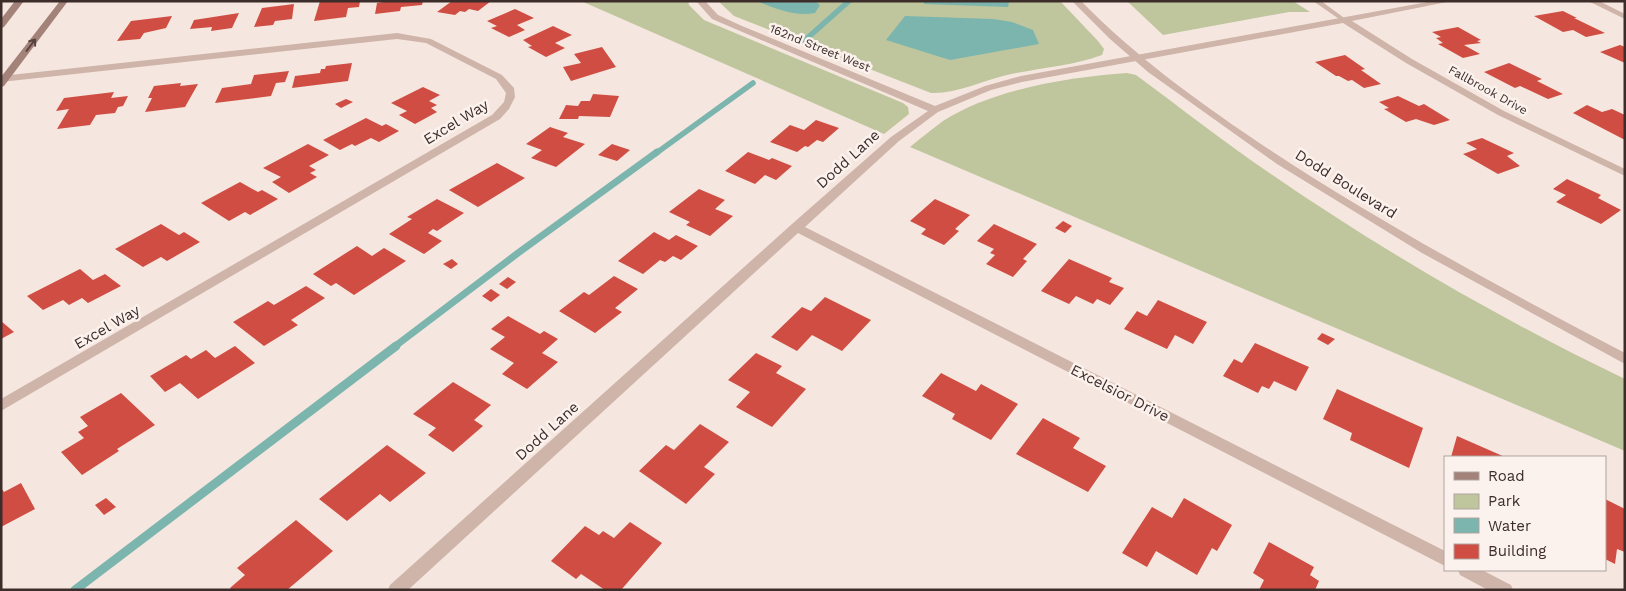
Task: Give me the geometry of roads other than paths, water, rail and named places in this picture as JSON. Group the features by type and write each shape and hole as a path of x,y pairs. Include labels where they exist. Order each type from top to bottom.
{"main road":[{"path":"1,25 20,1"},
{"path":"3,80 64,1"}],"street":[{"name":"162nd Street West","path":"700,1 714,17 935,110"},
{"name":"Dodd Boulevard","path":"1076,1 1135,58 1288,168 1409,242 1625,358"},
{"name":"Dodd Lane","path":"396,590 796,227 895,139 935,110 988,88 1021,79 1448,1"},
{"path":"1592,1 1625,17"},
{"name":"Fallbrook Drive","path":"1344,20 1409,61 1501,113 1625,173"},
{"name":"Excel Way","path":"1,406 496,117 509,104 511,96 507,83 499,77 428,41 397,36 3,80"},
{"name":"Excelsior Drive","path":"796,227 1444,558"},
{"path":"1468,571 1505,590"}],"lane":[{"path":"1316,1 1344,20"}],"water":[{"path":"756,1 815,1 820,5 815,13 800,14"},
{"path":"924,1 1009,2 1008,7 924,4"},
{"path":"905,16 993,19 1012,22 1033,30 1039,44 950,60 886,40"}],"waterway":[{"path":"804,41 849,1"},
{"path":"655,154 753,83"},
{"path":"394,347 518,253 657,152"},
{"path":"75,590 396,346"}]}
